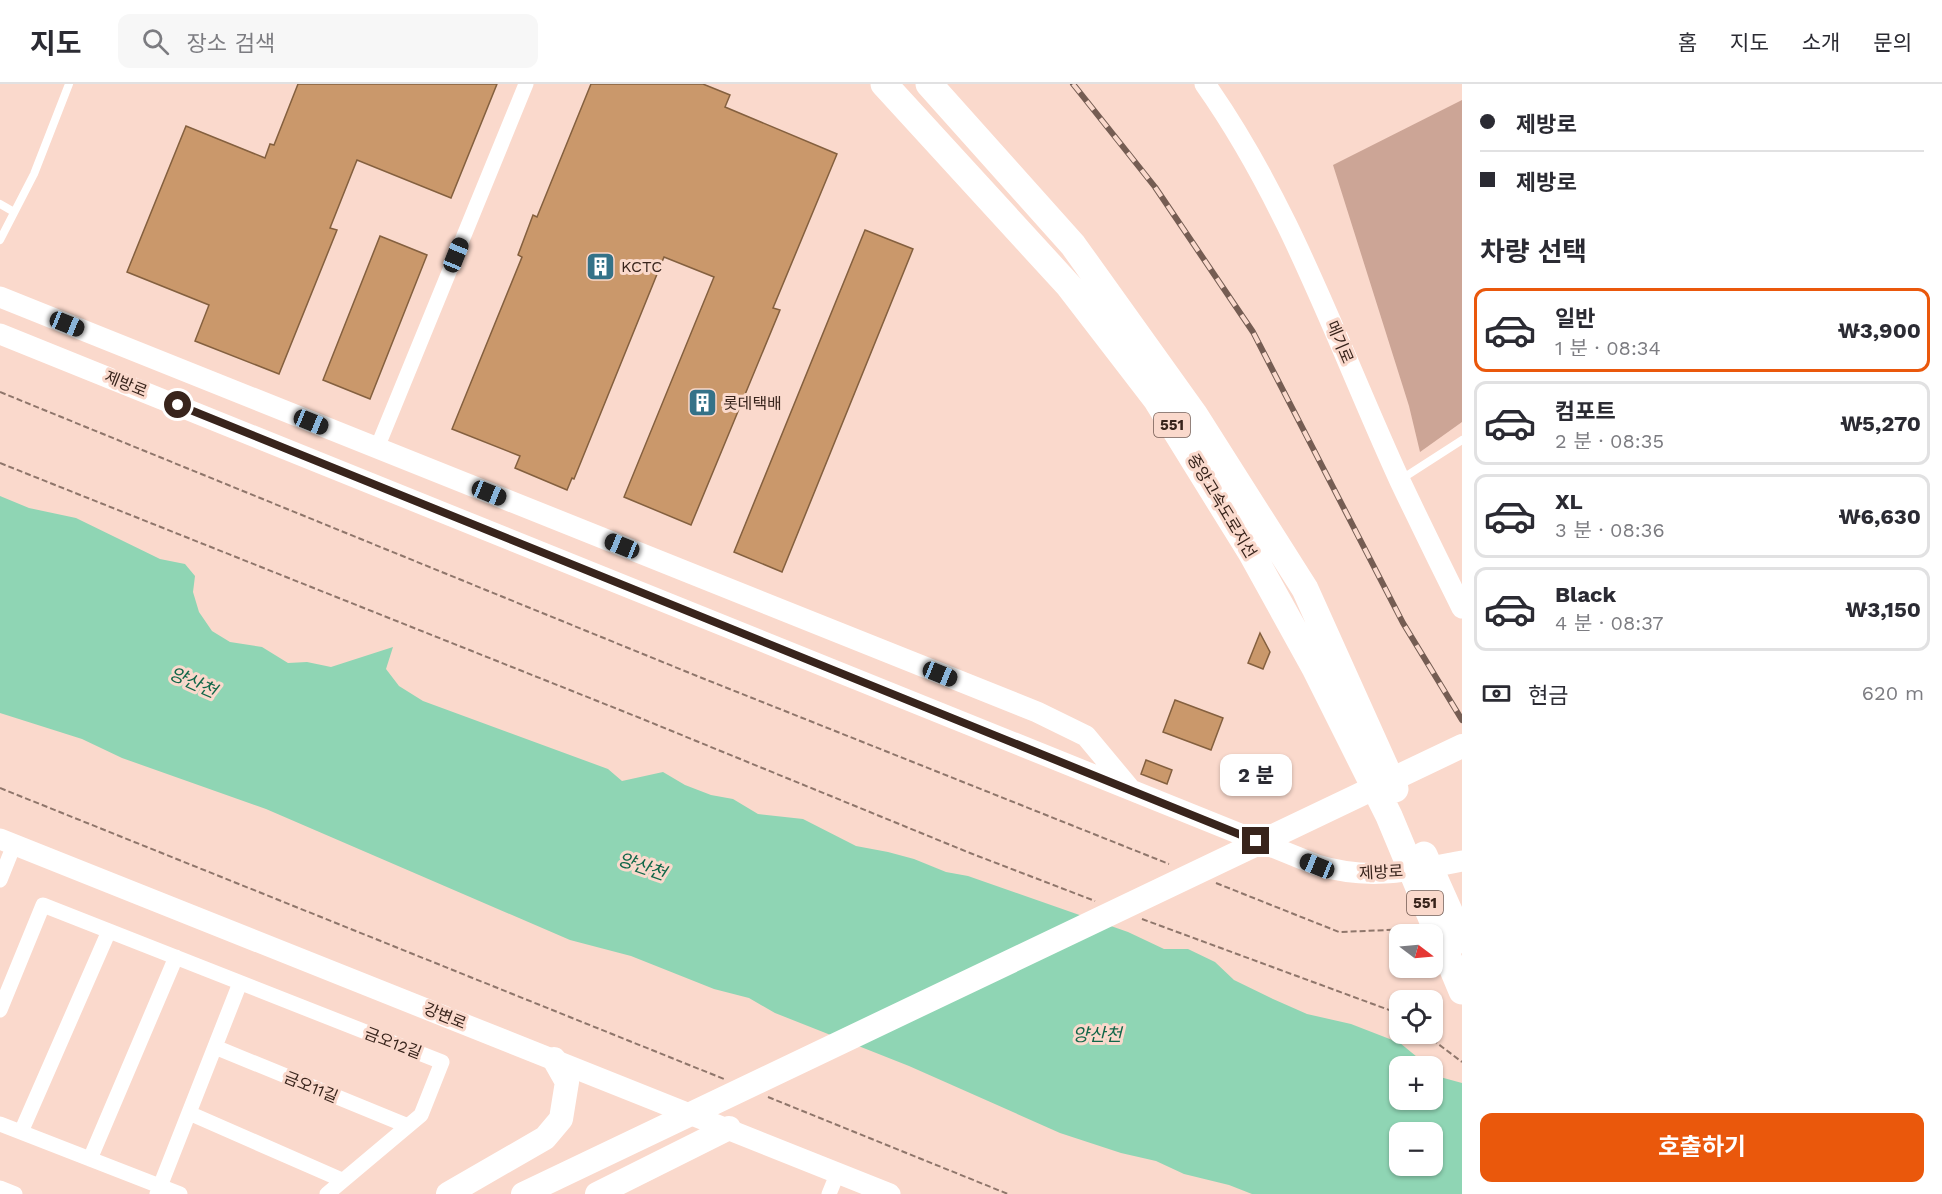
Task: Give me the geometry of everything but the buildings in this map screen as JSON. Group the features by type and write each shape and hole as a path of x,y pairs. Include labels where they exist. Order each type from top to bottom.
{"highway":[{"name":"중앙고속도로지선","path":"884,84 1069,286 1156,399 1252,554 1398,814 1462,940"},
{"name":"중앙고속도로지선","path":"929,84 1073,245 1194,414 1305,589 1398,814 1462,991"}],"main road":[{"path":"524,1194 1462,746"},
{"path":"448,1194 545,1138 561,1119 567,1082 554,1059"},
{"path":"597,1194 729,1128"}],"street":[{"path":"377,448 526,84"},
{"name":"메기로","path":"1205,84 1231,120 1263,174 1314,282 1400,480 1462,608"},
{"path":"0,297 1037,712 1086,736 1133,793"},
{"name":"제방로","path":"0,334 322,462 1317,866 1344,873 1395,874 1462,861"},
{"path":"0,880 7,842"},
{"name":"강변로","path":"7,842 890,1194"},
{"name":"금오12길","path":"0,1010 42,905 442,1062 421,1115 327,1194"},
{"path":"21,1132 109,931"},
{"path":"90,1159 176,957"},
{"path":"159,1190 240,983"},
{"name":"금오11길","path":"215,1047 408,1126"},
{"path":"189,1113 342,1180"},
{"path":"0,1124 90,1159 159,1190 180,1194"},
{"path":"829,1194 838,1172"},
{"path":"0,1188 15,1194"}],"lane":[{"path":"0,240 34,174 69,84"},
{"path":"0,204 14,212"},
{"path":"1400,480 1462,441"}],"path":[{"path":"0,392 697,676 1173,866"},
{"path":"0,464 629,713 970,853 1101,903"},
{"path":"0,788 733,1082"},
{"path":"1206,879 1339,932 1389,930"},
{"path":"1134,915 1389,1010"},
{"path":"1438,1044 1462,1062"},
{"path":"766,1096 1008,1194"}],"shaded area":[{"path":"1462,100 1462,422 1420,452 1409,406 1333,165"}],"water":[{"name":"양산천","path":"0,496 29,508 76,518 160,559 185,564 195,576 193,592 199,612 212,631 230,642 262,647 288,663 307,662 331,667 393,647 386,669 399,686 423,701 608,769 622,781 663,772 685,785 711,795 733,799 758,814 803,819 856,846 888,852 914,859 946,872 968,876 1128,932 1164,949 1188,949 1215,962 1234,980 1273,999 1307,1014 1351,1024 1389,1039 1389,1044 1401,1044 1416,1056 1389,1056 1389,1110 1443,1110 1443,1078 1462,1083 1462,1194 1252,1194 1229,1185 1184,1174 1156,1161 1121,1153 1060,1133 909,1066 775,1013 749,998 714,989 631,956 570,940 266,809 122,758 82,739 0,713"}],"railway":[{"path":"1073,84 1155,187 1253,332 1403,623 1462,720"}],"place":[{"name":"KCTC","path":"600,266"},
{"name":"롯데택배","path":"702,403"}],"route":[{"path":"178,405 334,466 1133,793 1256,841"}]}
